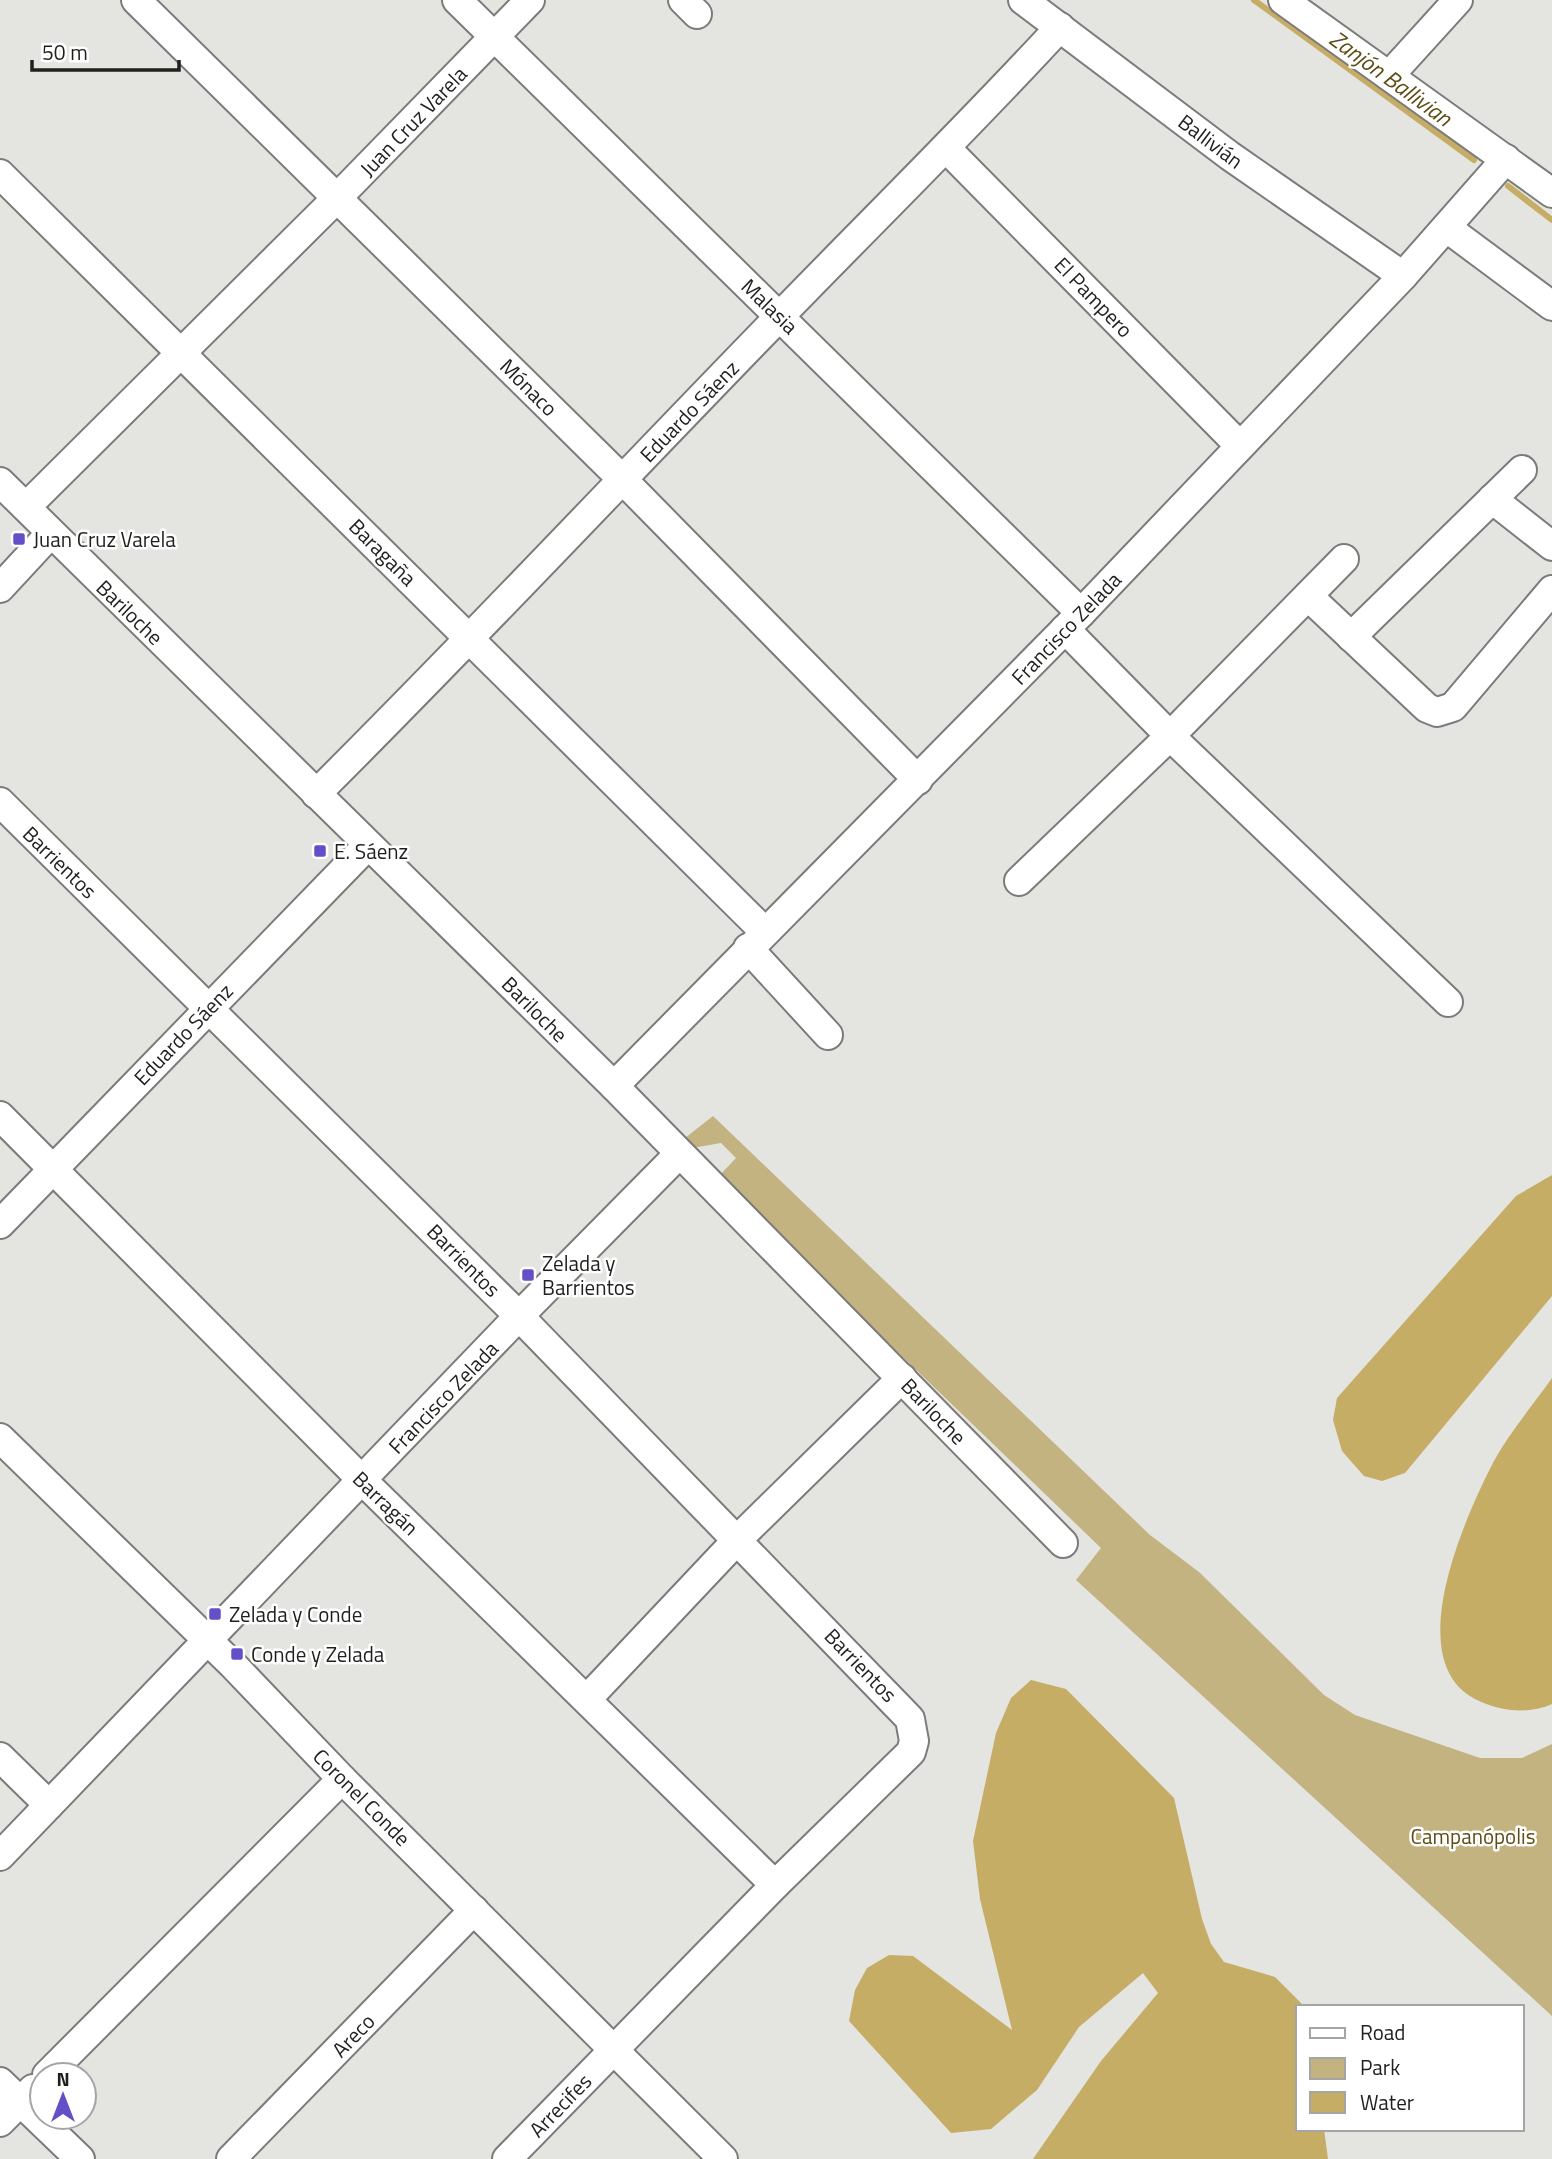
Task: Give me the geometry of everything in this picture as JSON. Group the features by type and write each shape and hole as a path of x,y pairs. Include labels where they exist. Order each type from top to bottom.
{"street":[{"name":"Mónaco","path":"136,0 623,480 918,780"},
{"name":"Malasia","path":"457,0 780,315 1073,621 1170,736 1448,1002"},
{"name":"Juan Cruz Varela","path":"26,507 337,198 530,0"},
{"name":"Ballivián","path":"1023,0 1230,156 1403,276"},
{"path":"1283,0 1552,193"},
{"path":"1389,76 1458,0"},
{"name":"Eduardo Sáenz","path":"316,794 471,640 780,315 947,149 1060,27"},
{"name":"El Pampero","path":"947,149 1240,446"},
{"name":"Francisco Zelada","path":"614,1086 756,939 918,780 1073,621 1403,276 1506,159"},
{"name":"Baragaña","path":"0,174 471,640 756,939 828,1035"},
{"path":"1447,228 1552,306"},
{"path":"1351,637 1522,470"},
{"name":"Bariloche","path":"0,482 614,1086 1063,1542"},
{"path":"1492,499 1552,546"},
{"path":"0,587 50,534"},
{"path":"1019,881 1170,736 1344,559"},
{"path":"1308,596 1427,708 1447,710 1453,707 1552,590"},
{"name":"Barrientos","path":"0,803 519,1315 905,1710 914,1729"},
{"name":"Eduardo Sáenz","path":"0,1224 368,845"},
{"name":"Barragán","path":"0,1116 362,1480 588,1698 775,1885"},
{"name":"Francisco Zelada","path":"0,1856 519,1315 679,1154"},
{"path":"588,1698 738,1539 902,1378"},
{"name":"Coronel Conde","path":"0,1437 723,2159"},
{"name":"Arrecifes","path":"507,2159 775,1885 911,1752 914,1729"},
{"path":"0,1757 49,1805"},
{"path":"61,2061 342,1779"},
{"name":"Areco","path":"232,2159 474,1910"},
{"path":"0,2082 80,2159"},
{"path":"0,2122 28,2094"}],"green space":[{"name":"Campanópolis","path":"713,1116 1150,1535 1199,1572 1324,1695 1355,1715 1480,1758 1522,1758 1552,1744 1552,2016 1076,1580 1101,1548 717,1178 736,1158 721,1143 692,1148 685,1138"}],"water":[{"path":"1552,1175 1552,1296 1405,1473 1382,1481 1364,1476 1342,1451 1333,1420 1337,1398 1516,1196"},
{"path":"1552,1378 1552,1704 1534,1710 1514,1710 1475,1699 1453,1680 1442,1653 1441,1621 1446,1586 1456,1550 1482,1485 1507,1440"},
{"path":"1031,1680 1066,1689 1174,1798 1202,1919 1211,1944 1224,1962 1275,1977 1303,2005 1296,2005 1296,2131 1324,2131 1328,2159 1033,2159 1101,2061 1158,1993 1143,1973 1079,2027 1037,2090 991,2129 951,2133 849,2021 855,1990 867,1968 889,1955 913,1956 1012,2030 980,1899 973,1841 996,1733 1011,1698"}],"waterway":[{"name":"Zanjón Ballivian","path":"1254,0 1474,160"},
{"name":"Zanjón Ballivian","path":"1508,186 1552,220"}],"place":[{"name":"Juan Cruz Varela","path":"19,539"},
{"name":"E. Sáenz","path":"320,851"},
{"name":"Zelada y Barrientos","path":"528,1275"},
{"name":"Zelada y Conde","path":"215,1614"},
{"name":"Conde y Zelada","path":"237,1654"}]}
